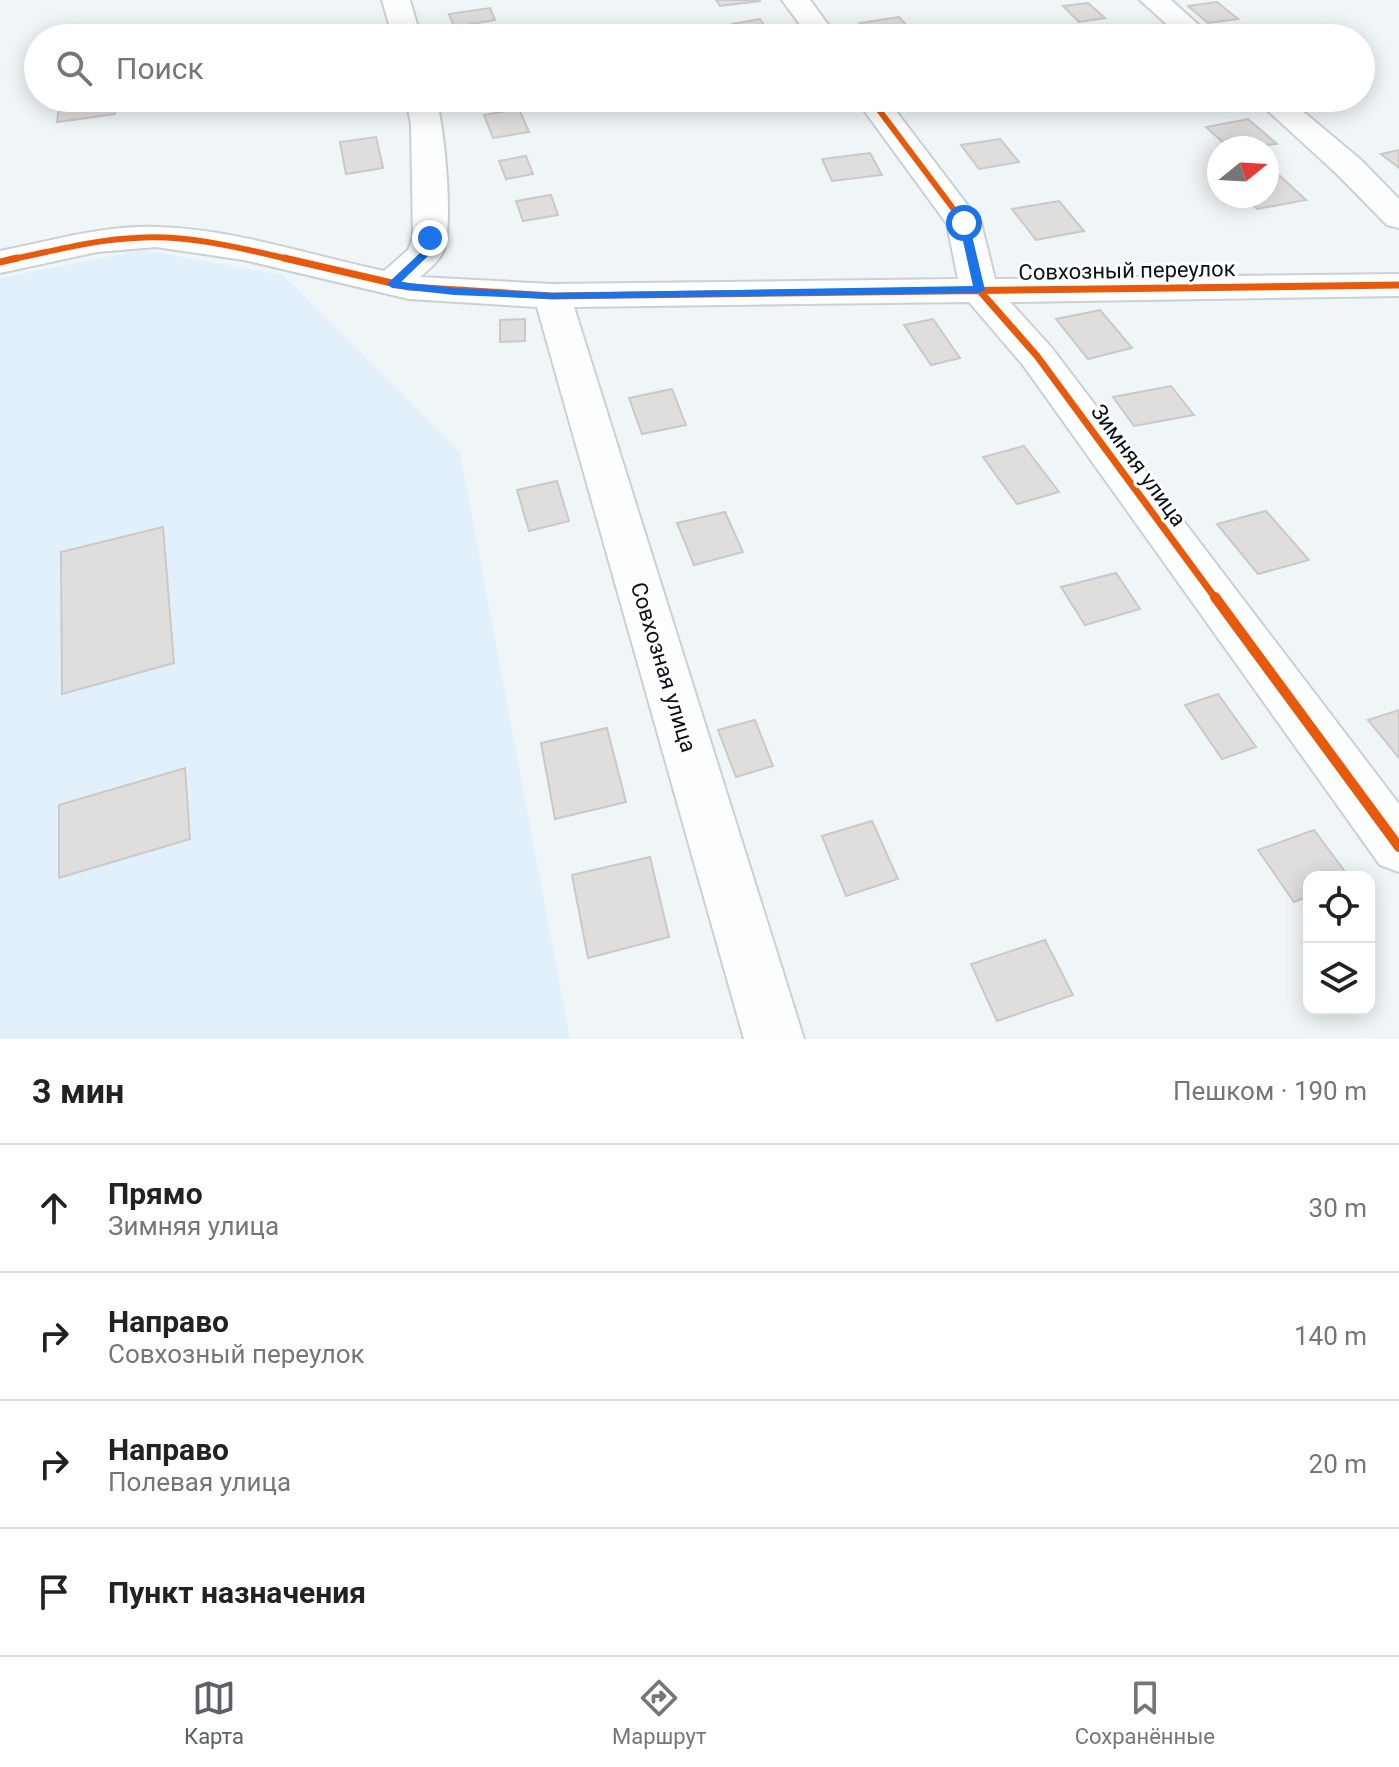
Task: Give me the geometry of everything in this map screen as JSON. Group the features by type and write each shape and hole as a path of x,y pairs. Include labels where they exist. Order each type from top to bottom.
{"street":[{"path":"396,0 403,24"},
{"path":"796,0 814,24"},
{"path":"1154,0 1182,24"},
{"path":"392,284 424,254 430,238 424,112"},
{"name":"Зимняя улица","path":"881,112 964,223 979,290 1037,356 1399,847"},
{"path":"1285,112 1349,167 1399,218"},
{"name":"Совхозный переулок","path":"0,262 121,239 155,237 203,242 392,284 454,292 552,296 1399,285"},
{"name":"Совхозная улица","path":"552,296 774,1039"}],"shaded area":[{"path":"143,250 283,275 460,453 570,1039 0,1039 0,278"}],"building":[{"path":"716,0 760,0 760,1 720,6"},
{"path":"1217,2 1238,19 1208,23 1188,6"},
{"path":"1088,3 1105,18 1079,22 1063,6"},
{"path":"490,8 495,20 453,24 449,14"},
{"path":"899,17 905,24 861,24"},
{"path":"760,19 763,24 732,24"},
{"path":"58,112 115,112 115,114 57,122"},
{"path":"520,112 529,132 493,138 484,115"},
{"path":"1248,119 1268,136 1216,136 1206,127"},
{"path":"376,137 383,168 346,174 340,142"},
{"path":"1000,139 1019,162 979,169 961,145"},
{"path":"1399,150 1399,168 1381,154"},
{"path":"870,153 882,175 832,181 822,159"},
{"path":"526,156 533,174 506,179 499,161"},
{"path":"1279,175 1306,200 1279,205"},
{"path":"551,195 558,215 523,221 516,201"},
{"path":"1059,201 1084,231 1036,240 1012,209"},
{"path":"1100,310 1132,348 1088,359 1056,319"},
{"path":"525,319 525,341 500,342 500,320"},
{"path":"933,319 960,358 931,365 904,325"},
{"path":"1171,386 1194,415 1134,426 1113,397"},
{"path":"672,389 686,425 642,434 629,398"},
{"path":"1024,446 1059,492 1017,504 983,457"},
{"path":"557,481 569,521 529,531 517,490"},
{"path":"1266,511 1309,560 1258,574 1217,524"},
{"path":"725,512 743,552 694,565 677,523"},
{"path":"163,527 174,663 62,694 61,552"},
{"path":"1116,573 1140,609 1085,625 1061,587"},
{"path":"1218,694 1256,747 1222,759 1185,705"},
{"path":"1399,710 1399,758 1368,720"},
{"path":"755,720 773,766 736,777 718,730"},
{"path":"607,728 626,802 555,819 541,743"},
{"path":"185,768 190,839 59,878 59,805"},
{"path":"872,821 898,879 846,896 822,836"},
{"path":"1314,830 1345,871 1303,871 1303,898 1294,902 1258,850"},
{"path":"650,857 669,937 588,958 572,875"},
{"path":"1045,940 1073,995 997,1021 971,964"}],"cycle path":[{"path":"881,112 964,223 979,290 1037,356 1399,847"},
{"path":"0,262 97,242 156,237 244,249 389,284 491,294 552,296 1399,285"}],"route":[{"path":"430,238 424,254 392,284 454,292 552,296 979,290 964,223"}]}
